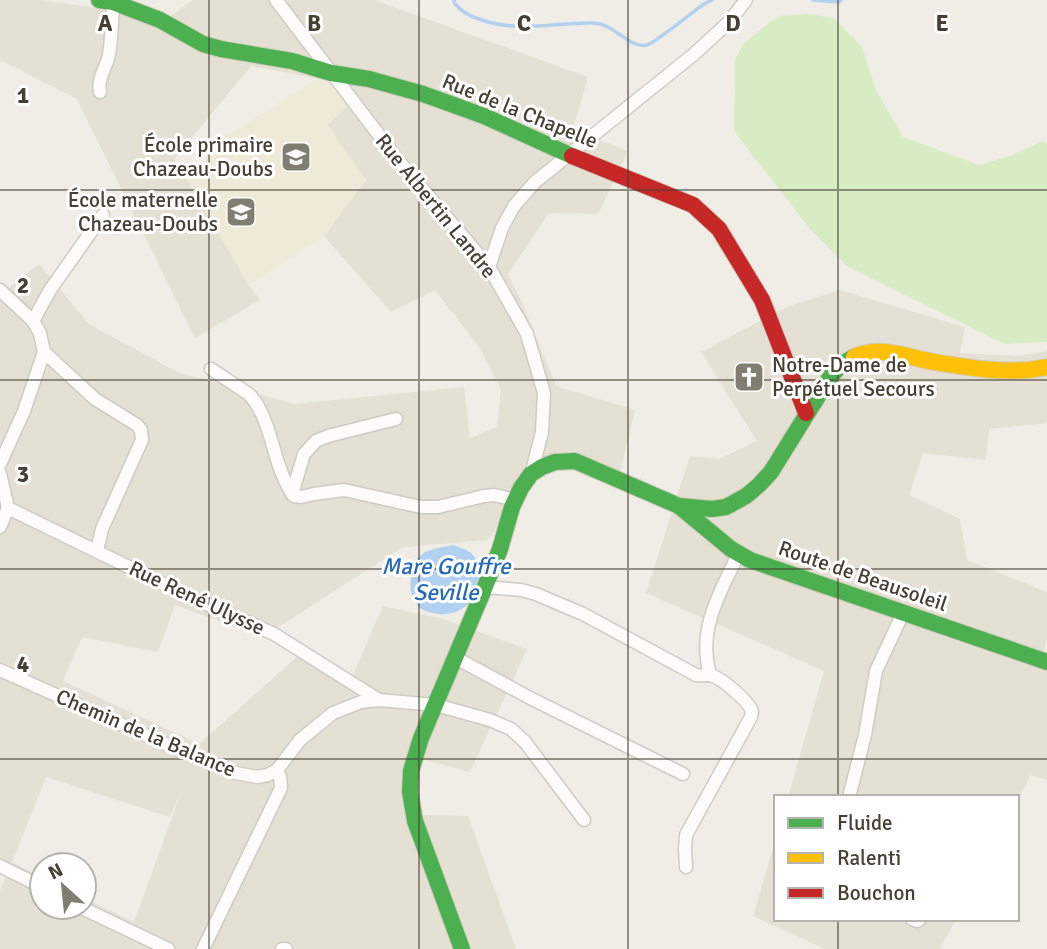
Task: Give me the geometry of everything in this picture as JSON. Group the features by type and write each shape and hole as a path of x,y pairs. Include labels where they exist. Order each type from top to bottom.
{"street":[{"name":"Rue Albertin Landre","path":"276,0 398,160 489,267 527,334 544,393 542,432 531,475"},
{"path":"489,267 502,228 514,206 535,182 693,55 729,22 746,0"},
{"name":"Rue de la Chapelle","path":"106,1 160,20 203,44 292,61 435,98 484,116 569,155 693,205 719,229 762,300 806,413"},
{"path":"100,92 100,76 110,50 106,1"},
{"path":"33,321 50,290 103,215"},
{"path":"0,290 33,321 40,333 44,352 24,411 0,464"},
{"path":"462,949 418,830 410,794 411,771 498,555 516,500 531,475 552,463 575,461 679,506 696,509 720,508 731,505 749,493 766,477 832,373 849,359 869,351 890,351 971,368 1018,371 1047,367"},
{"path":"44,352 95,399 137,425 142,435 102,529 97,551"},
{"path":"211,369 254,400 292,494 297,497 344,490 421,507 438,507 494,495 516,500"},
{"path":"292,494 304,454 316,441 396,419"},
{"path":"0,473 8,508 0,527"},
{"name":"Route de Beausoleil","path":"679,506 731,549 750,560 1047,662"},
{"name":"Rue René Ulysse","path":"8,508 184,594 274,634 379,700"},
{"path":"686,867 686,835 690,825 713,788 752,712 728,685 710,674 707,663 708,625 739,554"},
{"path":"485,587 536,594 583,614 696,675 710,674"},
{"path":"850,795 865,735 876,671 903,613"},
{"path":"456,658 683,774"},
{"name":"Chemin de la Balance","path":"0,670 236,773 257,777 277,770"},
{"path":"205,948 281,788 277,770 300,740 333,713 360,702 379,700 436,705 490,720 511,729 525,742 584,820"},
{"path":"0,866 28,880"},
{"path":"98,916 168,949"}],"shaded area":[{"path":"0,0 40,0 168,18 193,0 374,0 588,77 573,129 628,151 598,214 549,213 508,274 556,386 635,410 617,484 541,460 488,540 403,547 263,637 175,605 158,652 82,637 63,681 199,744 299,655 353,675 383,606 443,619 527,649 470,772 421,759 415,785 421,815 468,816 516,949 0,949 0,890 7,875 0,871 0,295 39,264 89,324 177,372 295,404 464,387 470,438 497,427 501,389 479,347 435,290 391,312 324,236 365,180 327,124 330,81 251,66 174,159 260,300 195,338 77,99 0,60","holes":["46,777 170,817 183,787 134,922 98,905 98,921 28,921 28,870 12,862"]},
{"name":"École primaire Chazeau-Doubs","path":"317,79 330,81 348,107 327,125 366,180 324,236 249,285 183,174 217,153 214,145 228,135"},
{"path":"840,290 965,327 960,353 1020,356 1047,351 1047,423 989,429 986,460 923,453 909,495 960,519 967,560 1047,592 1047,638 1043,654 1047,656 1047,780 1031,775 1019,797 1019,795 789,795 824,671 646,593 690,456 719,459 757,441 701,352 787,307"},
{"path":"774,845 774,921 955,921 940,949 825,949 753,916"}],"green space":[{"path":"808,14 834,18 862,47 876,90 903,137 979,165 1010,156 1043,141 1047,144 1047,342 1004,344 847,266 810,229 734,131 735,59 745,42 778,16"}],"water":[{"name":"Mare Gouffre Seville","path":"453,545 470,552 478,563 481,573 477,592 472,600 455,612 441,614 424,610 416,603 411,591 415,561 430,550"}],"waterway":[{"path":"454,0 467,14 496,24 602,24 640,45 651,43 712,0"},
{"path":"813,0 841,0"}],"traffic: fast":[{"path":"99,0 113,2 160,20 203,44 292,61 331,73 369,79 423,94 484,116 572,156"},
{"path":"462,949 415,821 410,792 411,771 421,738 482,594 521,488 531,474 542,467 555,462 575,461 679,506 712,509 726,507 746,496 771,472 830,377 842,364 854,357"},
{"path":"679,506 731,549 750,560 1047,662"}],"traffic: slow":[{"path":"854,357 884,352 990,370 1047,367"}],"traffic: jam":[{"path":"572,156 693,205 719,229 762,300 806,413"}],"place":[{"name":"École primaire Chazeau-Doubs","path":"296,157"},
{"name":"École maternelle Chazeau-Doubs","path":"241,212"},
{"name":"Notre-Dame de Perpétuel Secours","path":"749,377"}]}
